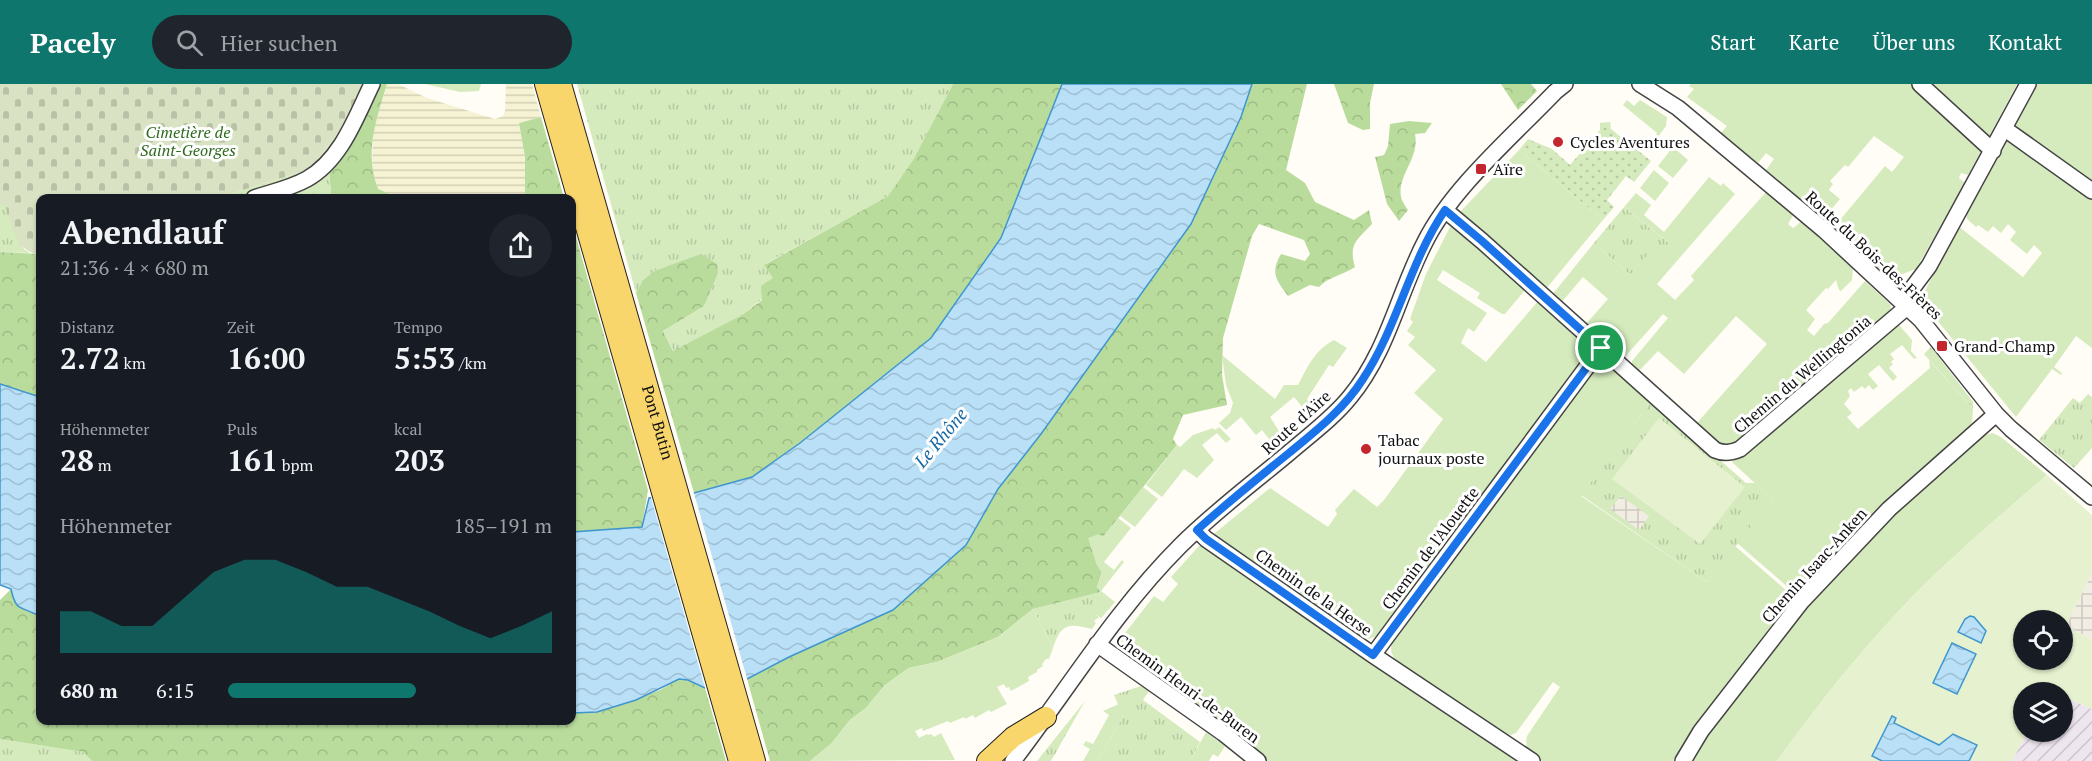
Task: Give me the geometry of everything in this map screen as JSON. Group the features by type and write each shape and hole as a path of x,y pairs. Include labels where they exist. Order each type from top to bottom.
{"main road":[{"name":"Pont Butin","path":"545,84 739,761"},
{"name":"Pont Butin","path":"561,84 755,761"},
{"path":"987,761 1013,737 1046,717"}],"street":[{"path":"282,194 308,179 328,162 347,137 372,84"},
{"name":"Route d'Aïre","path":"1014,761 1097,644 1149,579 1197,530 1326,422 1350,397 1379,352 1421,249 1445,210 1481,169 1565,84"},
{"name":"Route du Bois-des-Frères","path":"1640,84 1678,108 1824,230 1921,320 1996,414 2027,444 2092,497"},
{"path":"1920,84 1993,151"},
{"name":"Chemin du Wellingtonia","path":"1445,210 1715,450 1727,453 1740,449 1904,305 1929,266 2028,84"},
{"path":"2005,129 2092,191"},
{"name":"Chemin de l'Alouette","path":"1373,655 1601,348"},
{"name":"Chemin Isaac-Anken","path":"1683,761 1701,731 1802,602 1888,509 1996,414"},
{"name":"Chemin de la Herse","path":"1197,530 1206,539 1373,655 1532,761"},
{"name":"Chemin Henri-de-Buren","path":"1097,644 1224,733 1258,761"}],"shaded area":[{"path":"387,84 398,84 427,98 495,119 503,116 505,111 506,84 532,84 541,117 519,123 525,157 525,194 390,194 378,189 372,173 373,130"},
{"path":"1621,496 1649,516 1639,530 1610,509"},
{"path":"2092,573 2092,639 2073,630 2073,612"},
{"path":"2073,700 2092,709 2092,761 2012,761 2022,742 2073,742"}],"green space":[{"name":"Cimetière de Saint-Georges","path":"0,84 365,84 348,122 308,170 230,194 36,194 36,253 25,249 20,243 5,205 0,206"},
{"path":"378,84 387,84 373,136 372,162 378,189 390,194 331,194 329,169"},
{"path":"425,84 481,84 479,91 460,92"},
{"path":"577,84 953,84 913,160 888,196 765,264 774,278 762,299 742,315 674,352 663,331 704,306 717,265 701,255 654,271 643,280 636,293"},
{"path":"953,84 1062,84 1001,238 931,338 800,443 752,477 694,493 636,293 643,280 654,271 701,254 717,264 718,273 704,306 663,331 673,351 742,315 762,300 761,286 773,278 764,265 888,196 913,160"},
{"path":"1252,84 1307,84 1286,170 1305,183 1315,202 1354,220 1369,210 1372,224 1353,248 1355,267 1319,287 1310,285 1288,296 1280,285 1275,271 1281,254 1305,261 1310,254 1304,240 1259,224 1252,236 1223,338 1222,375 1227,405 1183,415 1173,439 1177,445 1103,537 1096,563 1102,572 1097,587 1101,592 1033,609 998,637 937,662 909,668 885,685 866,708 850,720 831,744 810,761 770,761 747,679 789,657 893,610 966,545 998,489 1041,434 1191,224 1241,117"},
{"path":"1334,84 1374,84 1370,103 1370,129 1363,130 1348,123"},
{"path":"1501,84 1531,84 1537,91 1518,110"},
{"path":"1691,84 1916,84 1982,149 1968,175 1961,173 1959,178 1965,183 1916,269 1897,276 1887,275 1834,227 1885,166 1892,172 1904,157 1874,136 1848,167 1845,165 1830,181 1833,184 1829,190 1840,199 1828,213 1824,210 1819,214 1766,170 1774,159 1766,153 1758,163 1721,133 1727,126 1687,97 1694,89 1689,86"},
{"path":"1927,84 2017,84 1988,138"},
{"path":"2036,84 2092,84 2092,183 2014,125"},
{"path":"1627,100 1634,106 1640,100 1667,117 1666,126 1655,141 1653,140 1657,133 1623,105"},
{"path":"541,117 563,194 525,194 525,157 519,123"},
{"path":"1409,121 1432,123 1425,133 1415,134 1414,151 1401,189 1401,199 1408,210 1399,221 1387,204 1375,157 1384,155 1388,146 1390,124"},
{"path":"348,122 325,158 302,175 260,192 230,194 308,170"},
{"path":"1610,122 1611,129 1651,161 1634,182 1626,176 1607,200 1614,207 1603,220 1519,150 1528,139 1552,149 1570,165 1600,130 1600,123"},
{"path":"2013,140 2092,197 2092,348 2076,336 2054,367 2062,373 2061,375 2052,369 2016,417 1928,309 1925,291 1958,226 2023,277 2042,253 2034,245 2027,254 2010,240 2016,232 2008,224 2001,233 1993,226 1988,232 1978,225 1976,227 1967,219 1966,214 1979,189 1982,188 1985,182 1983,180 2005,141"},
{"path":"1673,147 1688,160 1673,178 1658,166"},
{"path":"1519,150 1603,220 1545,290 1462,217 1461,211"},
{"path":"329,169 331,194 288,194"},
{"path":"1654,170 1669,183 1655,201 1640,188"},
{"path":"1709,177 1721,186 1723,183 1735,194 1657,284 1675,300 1694,280 1691,276 1767,191 1794,214 1788,224 1793,228 1802,221 1853,268 1852,280 1841,291 1836,280 1806,310 1815,319 1807,330 1814,336 1865,281 1891,305 1889,316 1730,448 1723,447 1696,424 1767,344 1736,316 1684,374 1658,351 1638,372 1632,367 1632,361 1668,318 1663,314 1623,359 1585,325 1608,299 1583,277 1561,303 1552,295 1594,243 1630,275 1656,245 1663,251 1669,243 1624,207 1636,193 1651,205 1644,215 1664,232"},
{"path":"5,204 24,249 30,253 0,252 0,206"},
{"path":"1624,207 1670,244 1663,251 1656,246 1630,275 1594,243"},
{"path":"1450,227 1455,227 1526,287 1505,314 1502,314 1477,298 1480,293 1443,270 1437,280 1487,313 1474,332 1468,328 1461,343 1486,362 1539,300 1583,339 1586,355 1584,361 1382,634 1369,639 1361,637 1216,538 1215,533 1270,488 1328,527 1337,514 1335,510 1354,489 1377,507 1384,500 1443,419 1414,393 1436,370 1408,345 1415,337 1407,331 1413,322 1410,319 1426,274"},
{"path":"576,237 648,490 642,527 576,532"},
{"path":"0,252 36,254 36,396 0,384"},
{"path":"1895,325 1899,325 1912,340 1911,351 1917,358 1914,359 1902,345 1890,354 1894,359 1889,368 1897,377 1893,381 1879,365 1868,374 1878,386 1873,390 1869,385 1865,389 1862,386 1854,392 1851,388 1848,391 1850,396 1844,404 1852,413 1847,417 1858,429 1930,368 1929,360 1973,409 1972,423 1880,510 1798,596 1737,543 1773,500 1732,462 1848,365 1857,361 1857,358"},
{"path":"1334,340 1347,348 1333,367 1329,365 1307,399 1317,411 1310,416 1294,397 1270,417 1279,431 1270,440 1262,430 1256,435 1241,417 1226,430 1219,423 1230,413 1233,403 1226,385 1222,355 1275,399 1284,385 1298,385 1317,354"},
{"path":"1931,347 1973,402 1973,409 1924,354"},
{"path":"1601,365 1611,365 1652,400 1581,496 1707,582 1735,546 1795,598 1721,692 1673,761 1542,761 1529,751 1527,736 1560,687 1553,682 1516,733 1503,734 1398,662 1391,647 1392,640 1592,369"},
{"path":"2088,394 2092,397 2092,448 2074,468 2039,440 2073,398 2080,403"},
{"path":"1652,400 1746,483 1755,483 1773,500 1707,582 1581,495"},
{"path":"1659,418 1745,487 1700,544 1612,479"},
{"path":"1219,427 1231,439 1226,443 1217,433 1202,445 1214,460 1197,478 1184,469 1162,497 1146,485 1177,445 1180,447 1193,435"},
{"path":"1993,433 2047,475 1961,550 1911,598 1841,677 1777,761 1692,761 1747,681 1841,569 1874,534 1968,447 1980,438"},
{"path":"2047,475 2092,515 2092,573 2073,612 2013,610 2013,670 2073,670 2073,630 2092,639 2092,709 2073,700 2073,682 2013,682 2013,742 2022,742 2012,761 1969,761 1977,746 1939,745 1893,723 1873,757 1882,761 1777,761 1841,677 1875,637 1911,598"},
{"path":"1143,487 1158,499 1135,527 1120,516"},
{"path":"1118,518 1131,528 1104,562 1114,570 1122,560 1124,562 1101,591 1115,602 1101,618 1088,609 1101,592 1097,587 1102,572 1096,563 1088,538 1099,534 1103,537"},
{"path":"1199,546 1207,546 1522,761 1267,761 1232,733 1120,654 1117,649 1118,642 1154,596 1163,602 1178,584 1171,577"},
{"path":"11,589 17,603 36,614 36,725 576,725 576,713 597,712 660,690 679,679 688,680 705,688 726,761 92,761 83,752 0,739 0,600"},
{"path":"1101,592 1089,609 1099,617 1094,621 1096,623 1092,629 1067,627 1059,634 1053,648 1033,609"},
{"path":"1033,609 1053,648 1049,659 1046,659 1037,672 1028,677 1029,681 1011,691 1004,684 997,687 1007,704 975,718 973,715 950,723 948,721 923,731 922,728 915,731 919,738 927,734 934,737 941,733 955,760 810,761 831,744 850,720 866,708 885,685 909,668 937,662 998,637"},
{"path":"1141,686 1149,691 1143,700 1200,742 1190,761 1098,761 1123,716 1114,695"},
{"path":"1085,701 1051,761 1037,761"},
{"path":"1119,704 1123,716 1098,761 1083,761 1090,749 1083,745 1086,741 1093,744 1109,715 1103,711"},
{"path":"1206,732 1225,746 1218,757 1213,754 1209,761 1190,761"},
{"path":"0,739 83,752 92,761 0,761"}],"water":[{"name":"Le Rhône","path":"1062,84 1252,84 1241,117 1191,224 1041,434 998,489 966,545 893,610 789,657 747,679 705,688 688,680 679,679 636,700 597,712 576,713 576,532 642,527 649,498 694,493 752,477 800,443 931,338 1001,238"},
{"path":"0,384 36,396 36,614 19,607 11,589 0,585"},
{"path":"1970,616 1974,617 1986,631 1981,643 1958,632 1965,619"},
{"path":"1952,643 1976,654 1957,694 1933,683"},
{"path":"1892,716 1896,718 1894,723 1939,745 1953,734 1977,745 1969,761 1882,761 1872,756"}],"pier":[{"path":"693,490 748,682 706,691 650,494"}],"place":[{"name":"Cycles Aventures","path":"1558,142"},
{"name":"Aïre","path":"1481,169"},
{"name":"Grand-Champ","path":"1942,346"},
{"name":"Tabac journaux poste","path":"1366,449"}],"route":[{"path":"1445,210 1601,348 1373,655 1206,539 1197,530 1326,422 1350,397 1379,352 1418,257 1445,210"}]}
